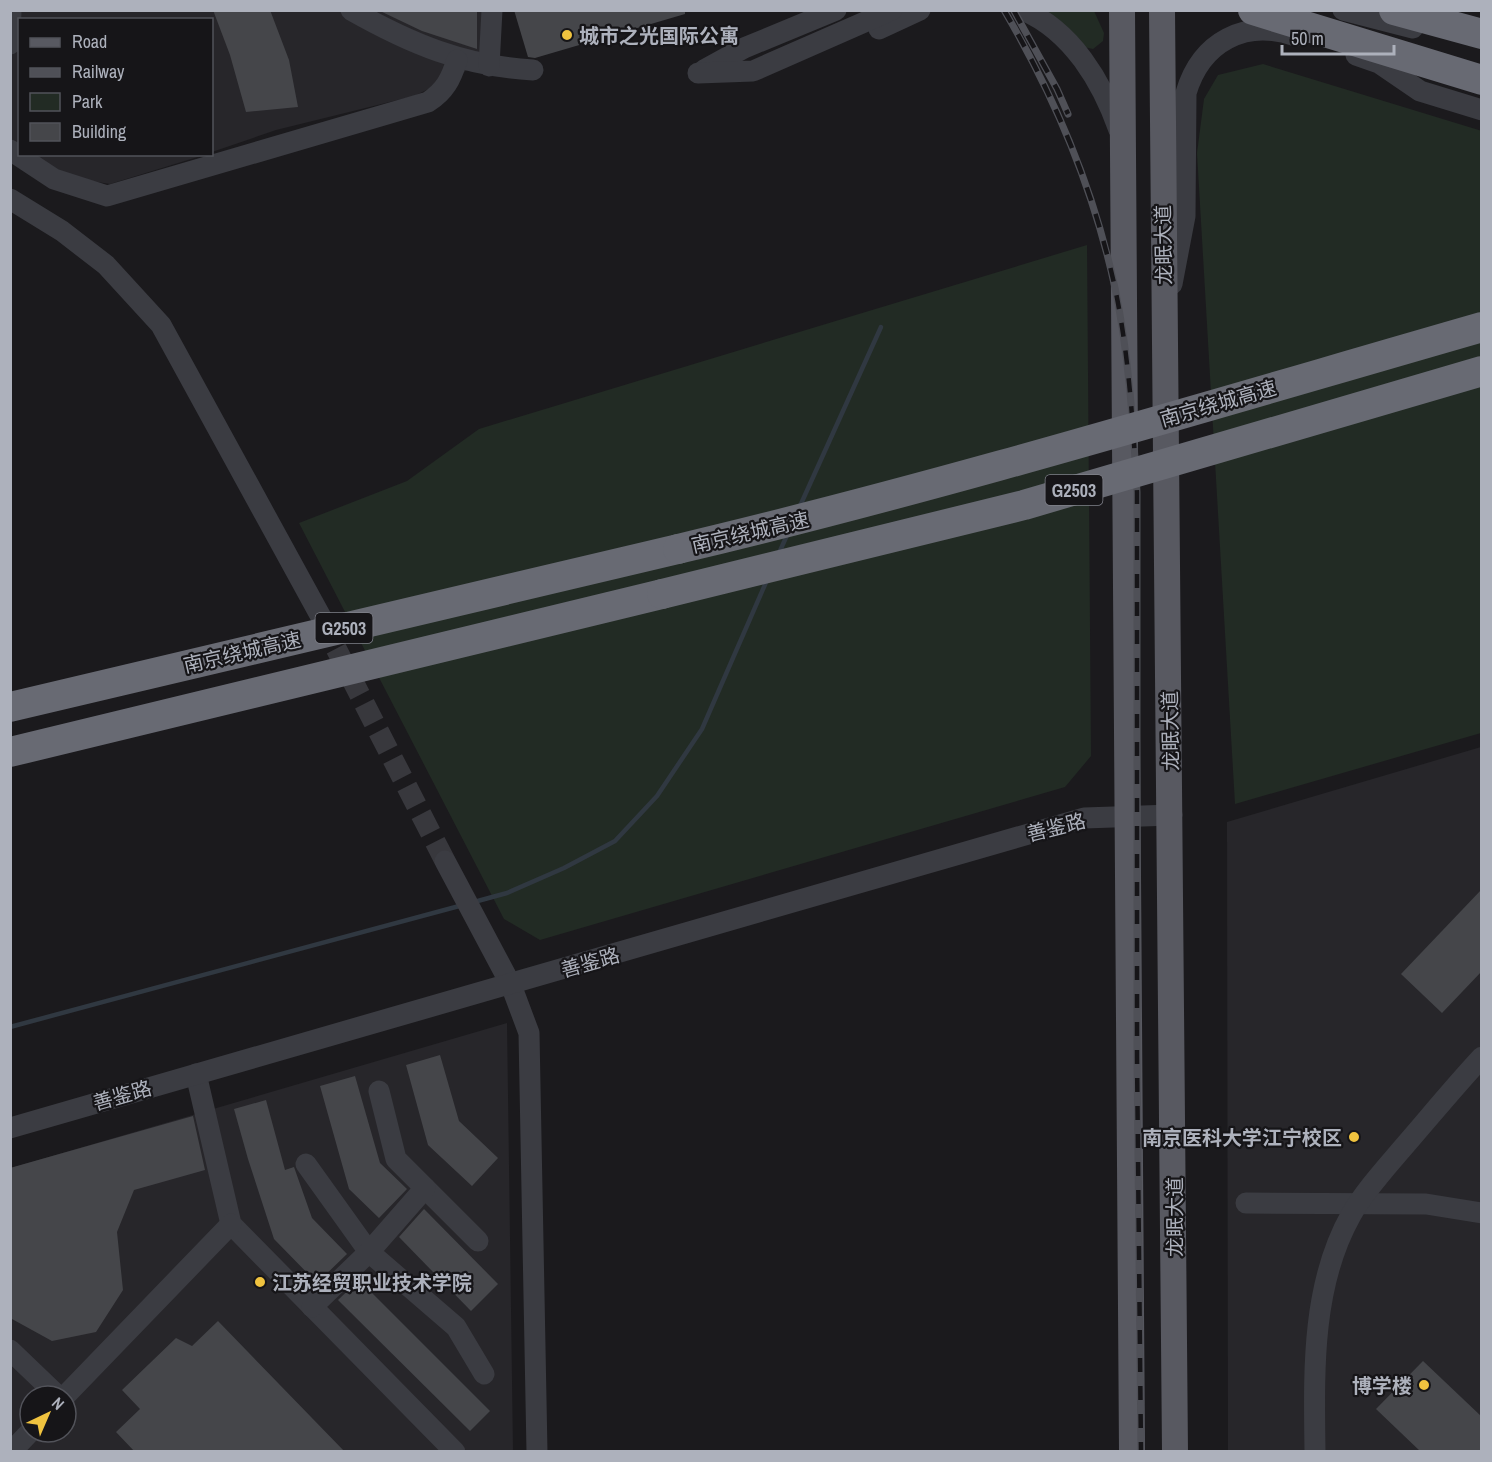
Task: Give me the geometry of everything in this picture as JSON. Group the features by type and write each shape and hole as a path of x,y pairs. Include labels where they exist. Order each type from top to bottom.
{"highway":[{"path":"1254,10 1471,77"},
{"path":"1394,10 1482,36"},
{"name":"南京绕城高速","path":"10,707 841,510 1010,464 1482,327"},
{"name":"南京绕城高速","path":"10,752 1024,505 1482,371"}],"main road":[{"name":"龙眠大道","path":"1122,10 1121,134 1132,1452"},
{"name":"龙眠大道","path":"1162,10 1164,320 1172,815 1176,1452"}],"street":[{"path":"10,44 12,10"},
{"path":"351,10 412,42 457,60 533,70"},
{"path":"489,66 492,10"},
{"path":"836,10 744,48 699,73 753,71 892,10"},
{"path":"823,41 866,34 920,10"},
{"path":"1023,10 1050,27 1073,48 1094,74 1121,134"},
{"path":"1241,10 1281,30 1379,63 1471,77"},
{"path":"1342,10 1445,35 1482,36"},
{"path":"1447,10 1482,27"},
{"path":"1164,320 1185,216 1185,93 1191,74 1219,41 1243,33 1281,30"},
{"path":"19,156 54,179 107,196 428,102 440,94 450,81 457,60"},
{"path":"1379,63 1420,91 1482,110"},
{"path":"10,199 62,231 106,265 161,325 321,617"},
{"name":"善鉴路","path":"10,1128 1084,818 1172,815"},
{"path":"445,861 511,985 529,1033 537,1452"},
{"path":"1315,1452 1314,1377 1319,1316 1331,1263 1351,1215 1386,1168 1482,1056"},
{"path":"196,1074 231,1224 455,1452"},
{"path":"379,1091 396,1159 478,1241"},
{"path":"306,1164 369,1252 456,1327 484,1374"},
{"path":"312,1307 369,1252 425,1188"},
{"path":"1246,1203 1426,1204 1482,1213"},
{"path":"77,1384 231,1224"},
{"path":"10,1350 45,1384"}],"shaded area":[{"path":"10,11 501,11 499,55 414,96 276,130 213,152 213,18 18,18 18,149 11,144"},
{"path":"29,156 201,156 110,184 60,176"},
{"name":"南京医科大学江宁校区","path":"1481,747 1481,1451 1228,1451 1227,822"},
{"name":"江苏经贸职业技术学院","path":"507,1023 513,1451 11,1452 11,1168"}],"green space":[{"path":"1037,11 1094,11 1104,33 1103,41 1093,49 1084,47"},
{"path":"1263,64 1482,131 1481,733 1235,804 1197,153 1204,99 1218,75"},
{"path":"1087,245 1091,756 1065,787 540,940 504,919 299,523 407,481 479,429"}],"building":[{"path":"213,10 270,10 289,60 298,107 246,112 230,55"},
{"path":"378,10 477,10 477,49 422,31"},
{"name":"城市之光国际公寓","path":"514,10 685,10 685,14 535,58 528,57"},
{"path":"1482,889 1482,971 1442,1013 1401,974"},
{"path":"440,1055 459,1121 498,1158 472,1186 428,1145 406,1065"},
{"path":"355,1076 380,1163 407,1189 379,1218 349,1189 320,1086"},
{"path":"266,1100 285,1170 294,1167 312,1218 347,1254 317,1283 274,1239 234,1109"},
{"path":"193,1116 205,1170 134,1190 117,1232 123,1290 96,1332 52,1341 12,1319 10,1168"},
{"path":"424,1209 498,1284 471,1311 399,1237"},
{"path":"359,1280 490,1411 470,1431 338,1300"},
{"path":"218,1321 345,1452 135,1452 116,1432 140,1409 122,1390 176,1338 192,1346"},
{"name":"博学楼","path":"1423,1361 1482,1417 1482,1452 1421,1452 1376,1409"}],"waterway":[{"path":"800,506 881,327"},
{"path":"779,553 788,533"},
{"path":"474,902 507,893 564,868 615,841 657,796 702,729 767,580"},
{"path":"10,1027 463,905"}],"tunnel":[{"path":"322,621 445,861"}],"railway":[{"path":"1004,10 1056,110 1096,215 1115,288 1130,390 1137,492 1137,1057 1141,1452"},
{"path":"1014,11 1057,89 1068,114"}],"place":[{"name":"城市之光国际公寓","path":"567,35"},
{"name":"南京医科大学江宁校区","path":"1354,1137"},
{"name":"江苏经贸职业技术学院","path":"260,1282"},
{"name":"博学楼","path":"1424,1385"}]}
